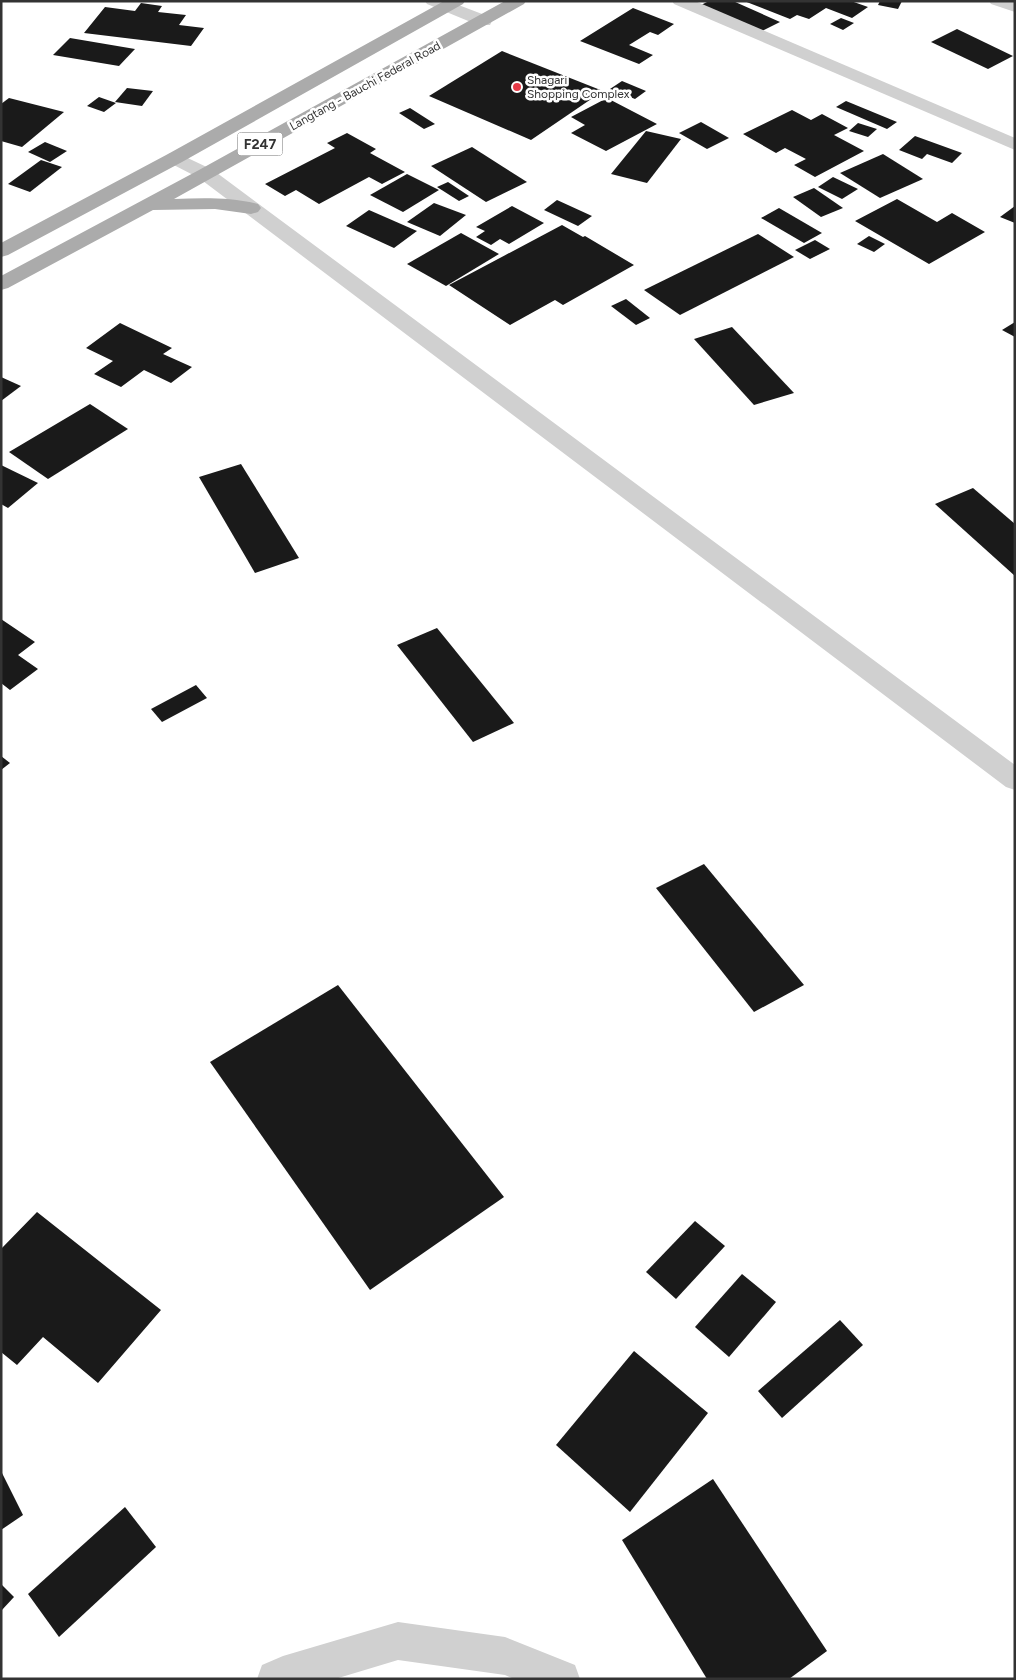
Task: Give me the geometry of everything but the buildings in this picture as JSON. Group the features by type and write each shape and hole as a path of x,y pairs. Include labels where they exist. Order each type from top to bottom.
{"main road":[{"name":"Langtang - Bauchi Federal Road","path":"1,284 206,174 518,1"},
{"name":"Langtang - Bauchi Federal Road","path":"1,251 175,158 446,3"},
{"path":"148,205 215,203 251,208"}],"street":[{"path":"680,1 1015,145"},
{"path":"997,1 1015,7"},
{"path":"446,3 484,21"},
{"path":"175,158 206,174 1015,780"},
{"path":"276,1679 283,1675 398,1641 505,1656 561,1679"}],"place":[{"name":"Shagari Shopping Complex","path":"517,87"}]}
